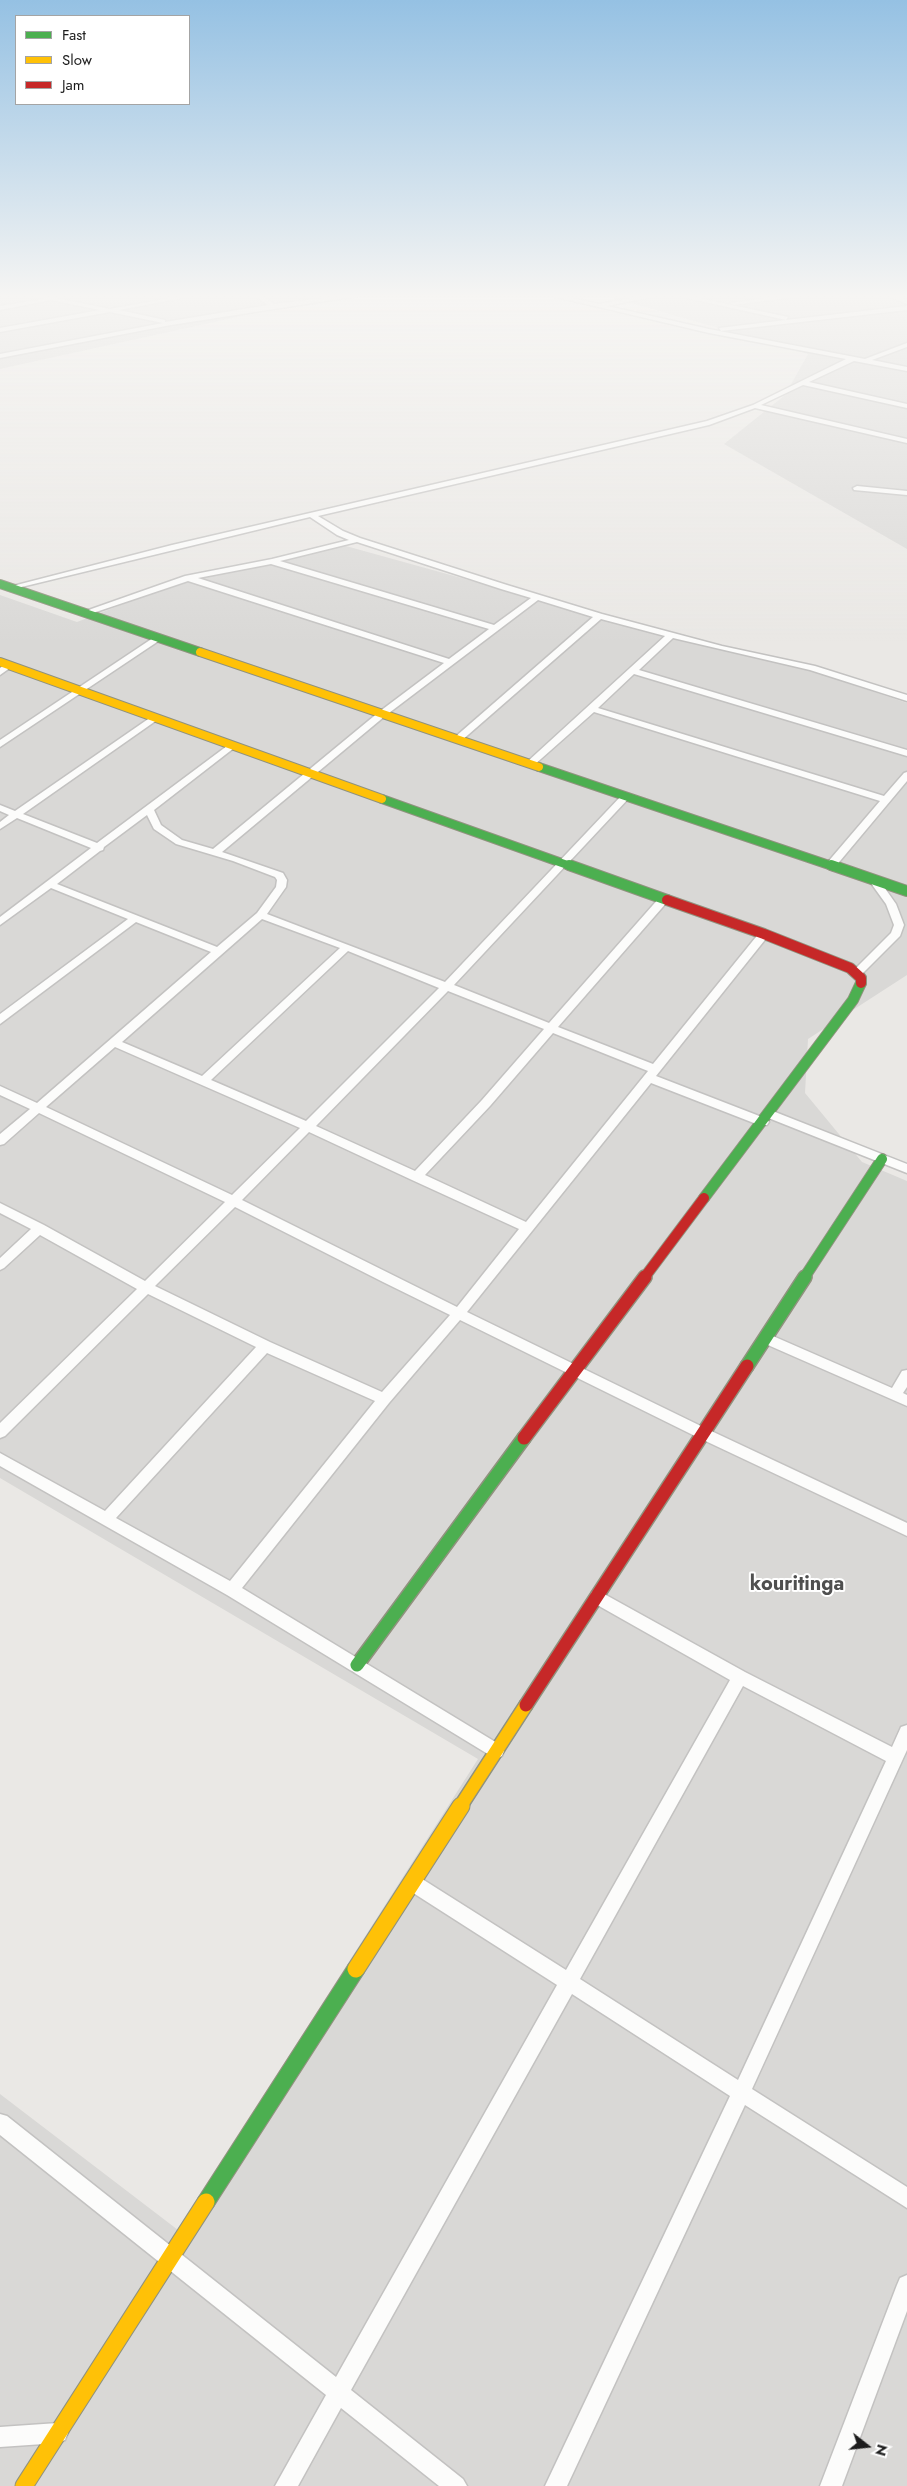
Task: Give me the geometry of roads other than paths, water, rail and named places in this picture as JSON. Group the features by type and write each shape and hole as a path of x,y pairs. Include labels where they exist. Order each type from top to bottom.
{"street":[{"path":"5,586 709,423 739,412"},
{"path":"781,412 907,441"},
{"path":"857,488 907,492"},
{"path":"312,515 340,533 356,540 537,597 599,616 812,668 907,698"},
{"path":"84,613 188,578 272,561 356,540"},
{"path":"272,561 495,628"},
{"path":"188,578 450,662"},
{"path":"5,586 907,891"},
{"path":"216,852 382,714 537,597"},
{"path":"458,740 599,616"},
{"path":"530,764 634,671 672,634"},
{"path":"0,744 83,691 159,638"},
{"path":"3,666 83,691 309,774 764,934 857,973 862,982 853,1000 766,1118 574,1370 357,1665"},
{"path":"634,671 907,753"},
{"path":"592,709 886,800"},
{"path":"0,826 154,718"},
{"path":"0,922 100,848 231,746"},
{"path":"831,865 907,775"},
{"path":"0,1432 308,1127 446,987 626,796"},
{"path":"0,808 100,848"},
{"path":"0,1141 220,952 260,915 281,887 282,880 279,875 216,852 188,845 167,835 157,827 149,810"},
{"path":"857,973 896,934 899,925 891,904 872,879"},
{"path":"51,885 220,952"},
{"path":"416,1177 486,1103 664,899"},
{"path":"260,915 347,947 550,1029 650,1073 766,1118 907,1169"},
{"path":"0,1020 105,939 136,918"},
{"path":"232,1590 384,1399 459,1313 526,1227 764,934"},
{"path":"204,1082 347,947"},
{"path":"115,1043 308,1127 526,1227"},
{"path":"0,1090 233,1201 702,1433 907,1530"},
{"path":"24,2486 496,1751 882,1159"},
{"path":"0,1206 145,1287 265,1346 384,1399"},
{"path":"0,1265 40,1228"},
{"path":"766,1338 901,1399 907,1375"},
{"path":"107,1518 265,1346"},
{"path":"0,1459 232,1590 496,1751"},
{"path":"597,1597 740,1677 895,1757"},
{"path":"286,2486 740,1677"},
{"path":"556,2486 741,2093 907,1732"},
{"path":"413,1883 907,2198"},
{"path":"0,2123 456,2486"},
{"path":"831,2486 907,2286"},
{"path":"0,2437 58,2433"}],"district":[{"name":"kouritinga","path":"797,1585"}]}
